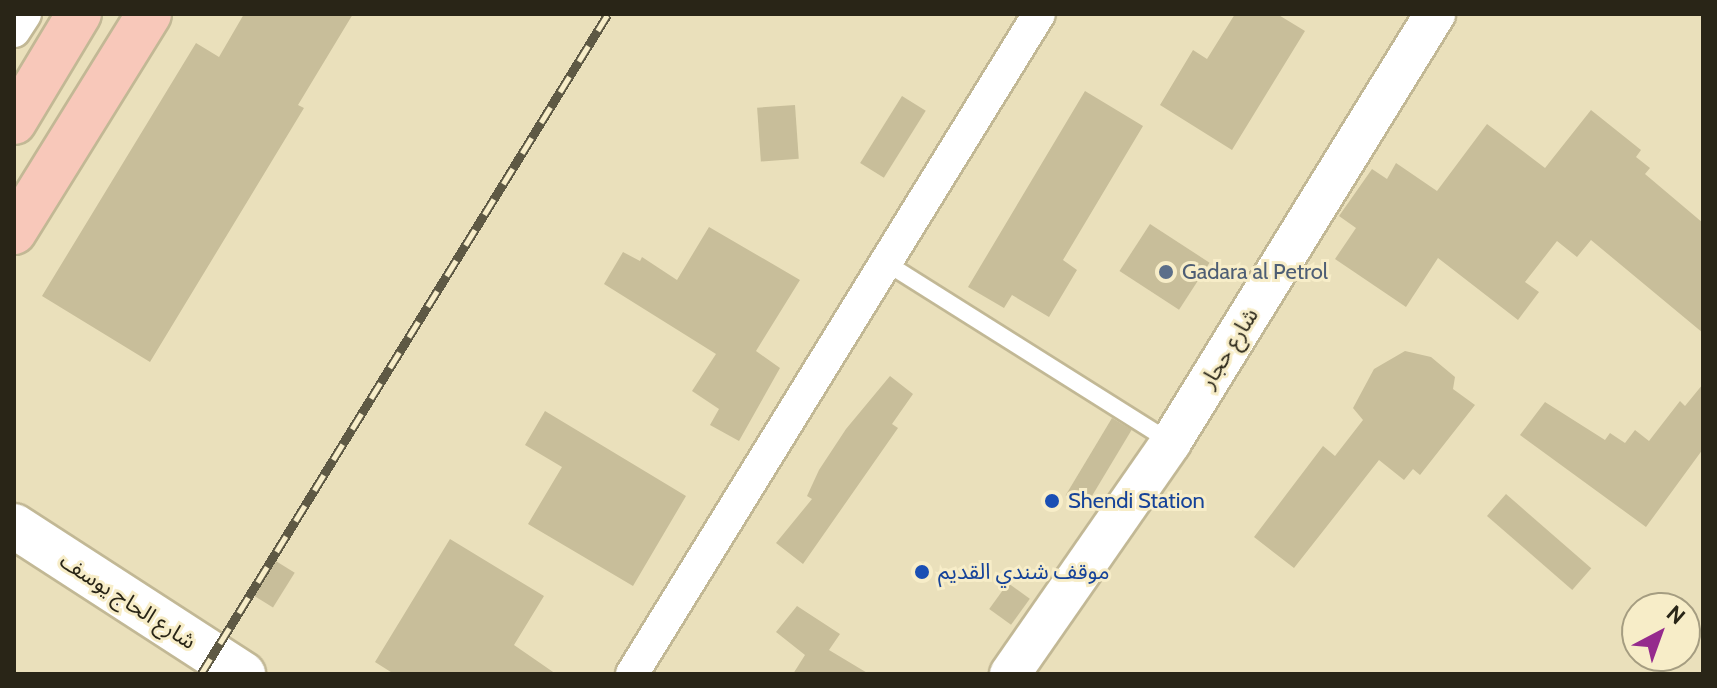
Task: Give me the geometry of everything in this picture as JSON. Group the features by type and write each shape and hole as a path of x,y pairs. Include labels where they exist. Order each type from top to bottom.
{"main road":[{"path":"14,122 79,14"},
{"path":"14,232 149,14"},
{"name":"شارع الحاج يوسف","path":"14,526 243,674"}],"street":[{"path":"14,31 25,14"},
{"path":"632,674 888,264 1039,14"},
{"name":"شارع حجار","path":"1010,674 1171,442 1435,14"}],"lane":[{"path":"888,264 1171,442"}],"building":[{"path":"244,14 353,14 298,105 304,108 150,362 42,296 196,43 219,57"},
{"path":"1235,14 1277,14 1305,31 1232,150 1160,105 1193,50 1207,59"},
{"path":"1085,91 1143,126 1063,260 1077,270 1049,317 1012,295 1004,308 968,287"},
{"path":"902,96 926,111 884,178 860,163"},
{"path":"795,105 799,159 761,162 757,108"},
{"path":"1591,110 1641,150 1636,157 1650,168 1645,174 1703,223 1703,333 1591,240 1577,257 1557,241 1525,282 1539,292 1518,320 1438,258 1406,307 1335,259 1356,228 1339,216 1372,169 1387,179 1396,163 1437,191 1487,124 1545,168"},
{"path":"1150,224 1210,263 1179,310 1120,271"},
{"path":"709,227 800,280 756,351 780,368 739,441 710,425 719,409 692,391 716,354 604,284 623,252 640,261 642,257 677,280"},
{"path":"1405,351 1431,357 1455,377 1453,389 1475,405 1420,475 1413,469 1404,480 1379,460 1294,568 1254,537 1323,446 1335,456 1363,420 1353,408 1374,369"},
{"path":"890,376 913,394 892,424 898,428 803,564 776,543 812,499 807,496 819,470 846,429"},
{"path":"1703,384 1703,449 1646,527 1520,435 1545,402 1605,440 1610,433 1625,443 1635,430 1649,441 1680,401 1685,406"},
{"path":"545,411 686,496 633,586 528,524 562,467 525,445"},
{"path":"1112,418 1132,430 1085,507 1066,495"},
{"path":"1506,494 1591,568 1572,590 1487,516"},
{"path":"450,539 544,596 514,645 556,674 394,674 375,662"},
{"path":"271,558 295,573 273,608 249,593"},
{"path":"1008,583 1030,599 1011,625 989,609"},
{"path":"797,606 840,634 829,650 869,674 793,674 805,655 776,632"}],"railway":[{"path":"201,674 608,14"}],"place":[{"name":"Gadara al Petrol","path":"1166,272"},
{"name":"Shendi Station","path":"1052,501"},
{"name":"موقف شندي القديم","path":"922,572"}]}
